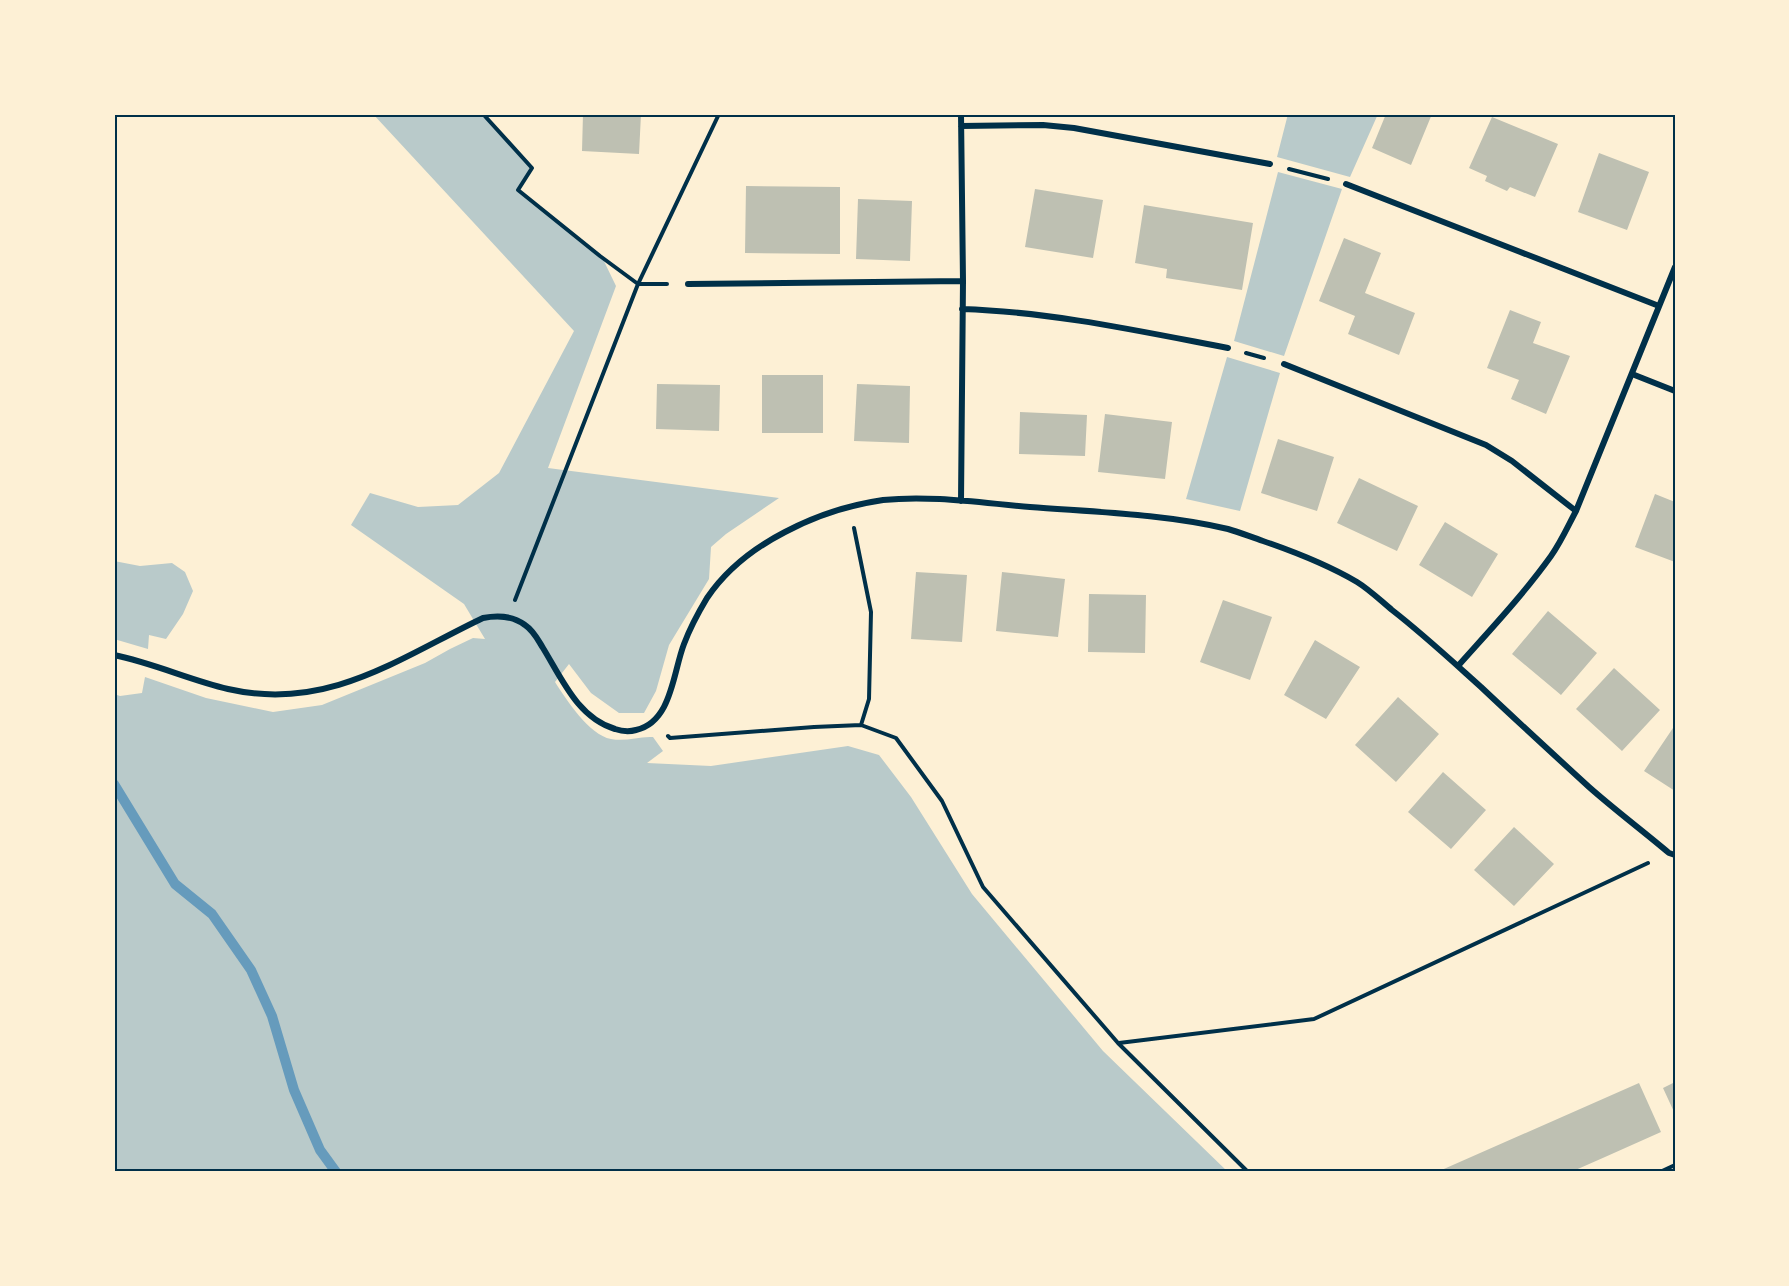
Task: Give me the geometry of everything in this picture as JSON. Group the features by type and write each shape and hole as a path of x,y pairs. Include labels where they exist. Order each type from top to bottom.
{"street":[{"path":"961,114 963,281 961,501"},
{"path":"961,126 1043,125 1074,128 1270,164"},
{"path":"1346,184 1659,306"},
{"path":"1458,666 1547,561 1576,511 1675,267"},
{"path":"688,284 963,281"},
{"path":"962,309 1038,314 1107,324 1228,348"},
{"path":"1284,364 1486,445 1512,461 1576,511"},
{"path":"1632,374 1675,391"},
{"path":"114,655 229,689 259,693 317,691 364,677 411,656 483,618 496,615 524,624 534,633 568,690 592,718 622,731 637,730 651,724 660,714 690,628 708,597 726,574 746,557 782,533 816,518 850,507 883,500 915,499 1174,520 1229,530 1294,552 1359,584 1458,666 1592,790 1672,854"}],"path":[{"path":"483,114 532,168 518,190 638,284 688,284"},
{"path":"508,618 638,284 718,114"},
{"path":"1270,164 1346,184"},
{"path":"1228,348 1284,364"},
{"path":"850,507 871,612 869,699 861,725"},
{"path":"651,724 670,738 861,725 897,738 942,801 983,887 1118,1043 1248,1172"},
{"path":"1118,1043 1314,1019 1672,854"},
{"path":"1660,1172 1675,1165"}],"shaded area":[{"path":"373,114 484,114 533,167 520,190 601,255 616,286 548,468 779,498 711,547 709,579 669,645 656,691 644,713 619,713 591,693 569,664 555,682 565,698 587,724 603,736 622,740 653,737 663,751 647,763 711,766 848,746 879,755 911,797 972,894 1103,1051 1228,1172 114,1172 114,694 120,696 142,693 145,677 206,698 273,712 322,705 425,663 473,638 485,639 464,604 351,525 370,493 418,507 458,505 499,473 574,331"},
{"path":"1288,114 1378,114 1350,177 1277,157"},
{"path":"1278,172 1342,189 1284,356 1234,341"},
{"path":"1227,357 1280,373 1240,511 1186,499"},
{"path":"114,561 140,566 172,563 185,572 193,591 183,614 166,639 149,635 148,649 114,639"}],"building":[{"path":"583,114 641,114 639,154 582,151"},
{"path":"1386,114 1432,114 1411,165 1372,148"},
{"path":"1492,117 1558,144 1535,197 1510,187 1507,191 1485,181 1487,176 1469,168"},
{"path":"1599,153 1649,172 1627,230 1578,212"},
{"path":"746,186 840,187 840,254 745,253"},
{"path":"1035,189 1103,200 1093,258 1025,247"},
{"path":"858,199 912,201 910,261 856,259"},
{"path":"1144,205 1253,223 1242,290 1166,278 1167,269 1135,263"},
{"path":"1344,238 1381,253 1365,293 1415,313 1399,355 1348,334 1355,316 1319,301"},
{"path":"1510,310 1541,322 1533,343 1570,356 1546,414 1511,399 1519,380 1487,368"},
{"path":"762,375 823,375 823,433 762,433"},
{"path":"657,384 720,385 719,431 656,429"},
{"path":"857,384 910,386 909,443 854,441"},
{"path":"1020,412 1087,415 1085,456 1019,454"},
{"path":"1105,414 1172,422 1165,479 1098,472"},
{"path":"1278,439 1334,457 1317,511 1261,493"},
{"path":"1359,478 1418,506 1397,551 1337,523"},
{"path":"1655,494 1675,502 1675,562 1635,547"},
{"path":"1445,522 1498,554 1472,597 1419,565"},
{"path":"916,572 967,575 962,642 911,639"},
{"path":"1002,572 1065,579 1058,637 996,631"},
{"path":"1089,594 1146,595 1145,653 1088,652"},
{"path":"1223,600 1272,617 1250,680 1200,662"},
{"path":"1548,611 1597,653 1561,695 1512,654"},
{"path":"1315,640 1360,667 1326,719 1284,695"},
{"path":"1614,668 1660,710 1622,751 1576,709"},
{"path":"1398,697 1439,734 1396,782 1355,745"},
{"path":"1675,725 1675,791 1644,771"},
{"path":"1443,772 1486,810 1451,849 1408,812"},
{"path":"1514,827 1554,864 1514,906 1474,870"},
{"path":"1675,1082 1675,1114 1663,1088"},
{"path":"1639,1083 1661,1132 1571,1172 1437,1172"}],"waterway":[{"path":"114,784 175,884 212,914 251,970 272,1016 294,1090 320,1150 336,1172"}]}
